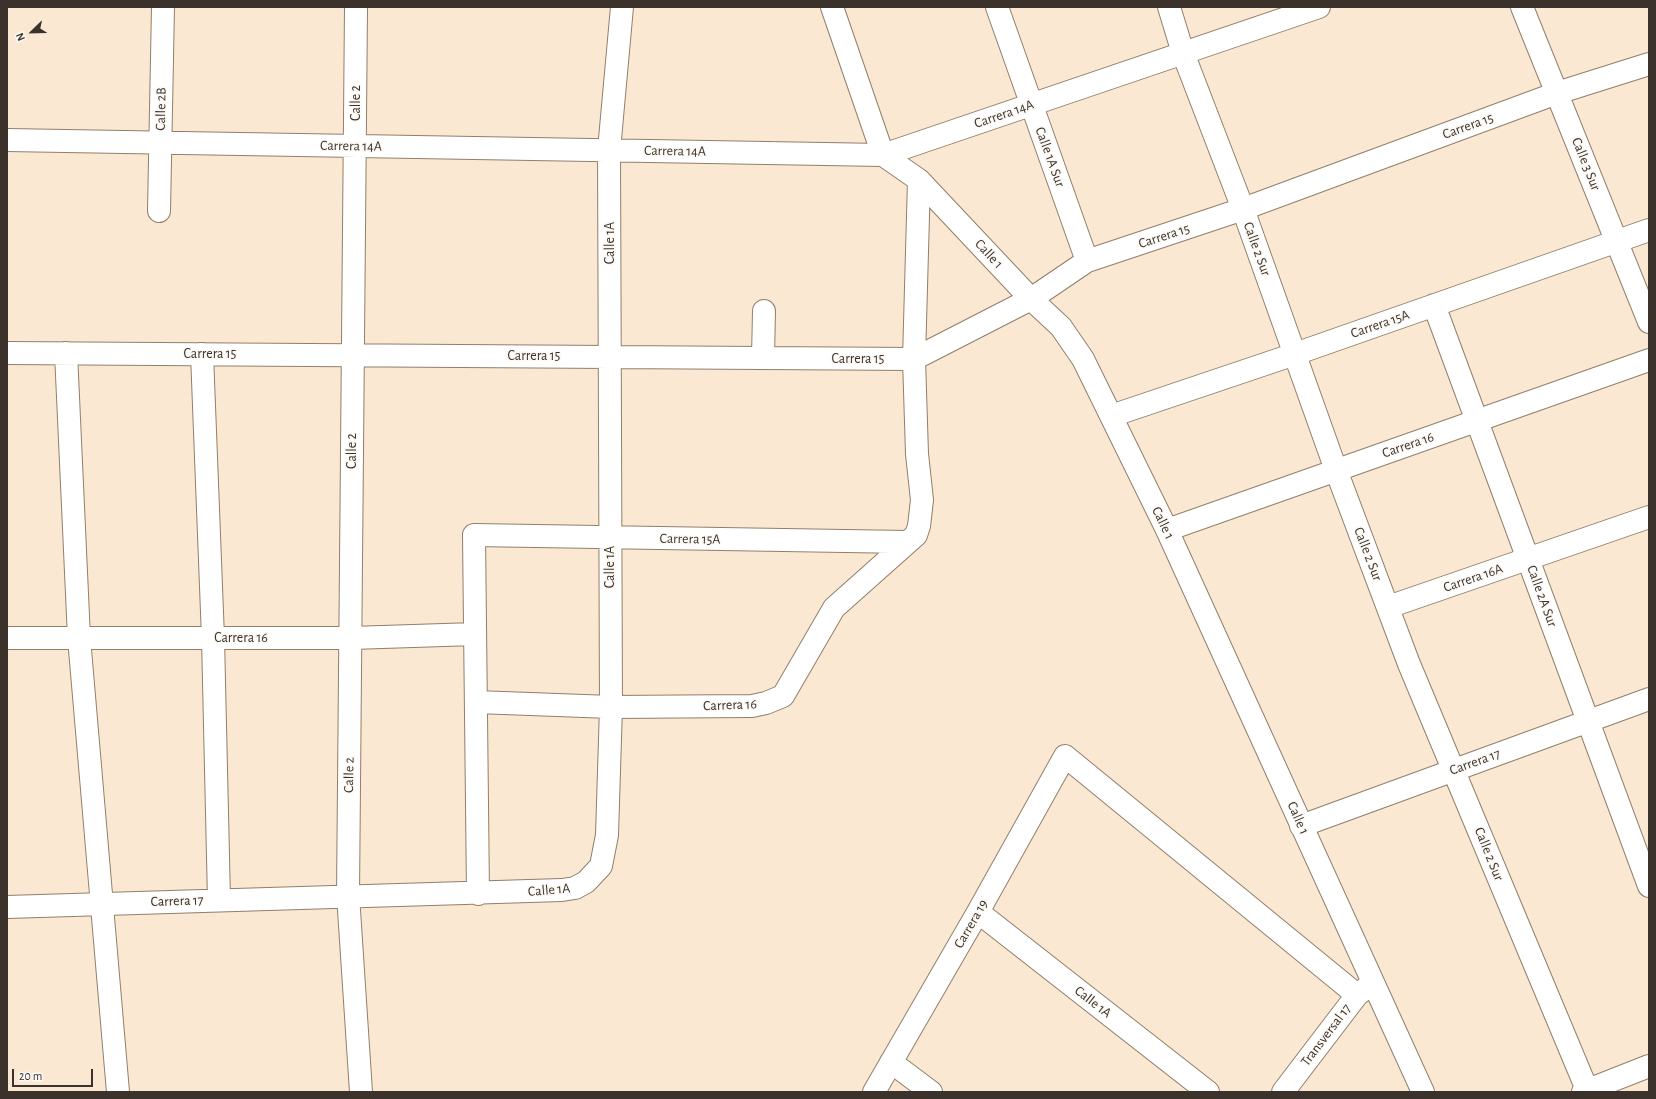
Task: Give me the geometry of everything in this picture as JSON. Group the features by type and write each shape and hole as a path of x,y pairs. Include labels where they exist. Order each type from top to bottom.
{"street":[{"name":"Calle 2B","path":"159,211 163,7"},
{"name":"Calle 2","path":"356,7 348,896 361,1092"},
{"name":"Calle 1A","path":"348,896 478,894 562,890 575,888 586,882 601,866 607,835 611,706 609,150 622,7"},
{"path":"832,7 883,155"},
{"name":"Calle 1A Sur","path":"997,7 1087,261"},
{"name":"Calle 2 Sur","path":"1169,7 1184,53 1243,209 1336,470 1409,664 1454,769 1586,1091"},
{"name":"Carrera 14A","path":"7,140 883,155 1319,7"},
{"name":"Calle 3 Sur","path":"1522,7 1649,322"},
{"name":"Carrera 15","path":"7,353 914,359 1031,299 1087,261 1243,209 1557,93 1649,64"},
{"name":"Calle 1","path":"883,155 919,180 1031,299 1061,327 1083,359 1167,530 1301,826 1365,989 1423,1092"},
{"name":"Carrera 16","path":"476,702 611,706 752,706 766,703 783,696 834,608 916,535 919,526 922,500 917,454 914,359 919,180"},
{"name":"Carrera 15A","path":"1111,416 1295,354 1649,230"},
{"name":"Calle 2A Sur","path":"1434,305 1649,886"},
{"path":"763,358 764,311"},
{"path":"66,353 79,638 118,1092"},
{"path":"202,354 213,638 219,900"},
{"name":"Carrera 16","path":"1167,530 1649,360"},
{"name":"Carrera 16A","path":"1388,607 1649,517"},
{"name":"Carrera 15A","path":"475,634 474,535 907,542"},
{"path":"475,634 478,894"},
{"name":"Carrera 16","path":"7,638 351,638 475,634"},
{"name":"Carrera 17","path":"1301,826 1649,699"},
{"name":"Calle 1","path":"1065,756 1365,989"},
{"name":"Carrera 19","path":"874,1092 978,912 1065,756"},
{"name":"Carrera 17","path":"7,907 348,896"},
{"name":"Calle 1A","path":"978,912 1208,1092"},
{"name":"Transversal 17","path":"1283,1092 1365,989"},
{"path":"890,1062 931,1092"},
{"path":"1586,1091 1649,1066"}]}
